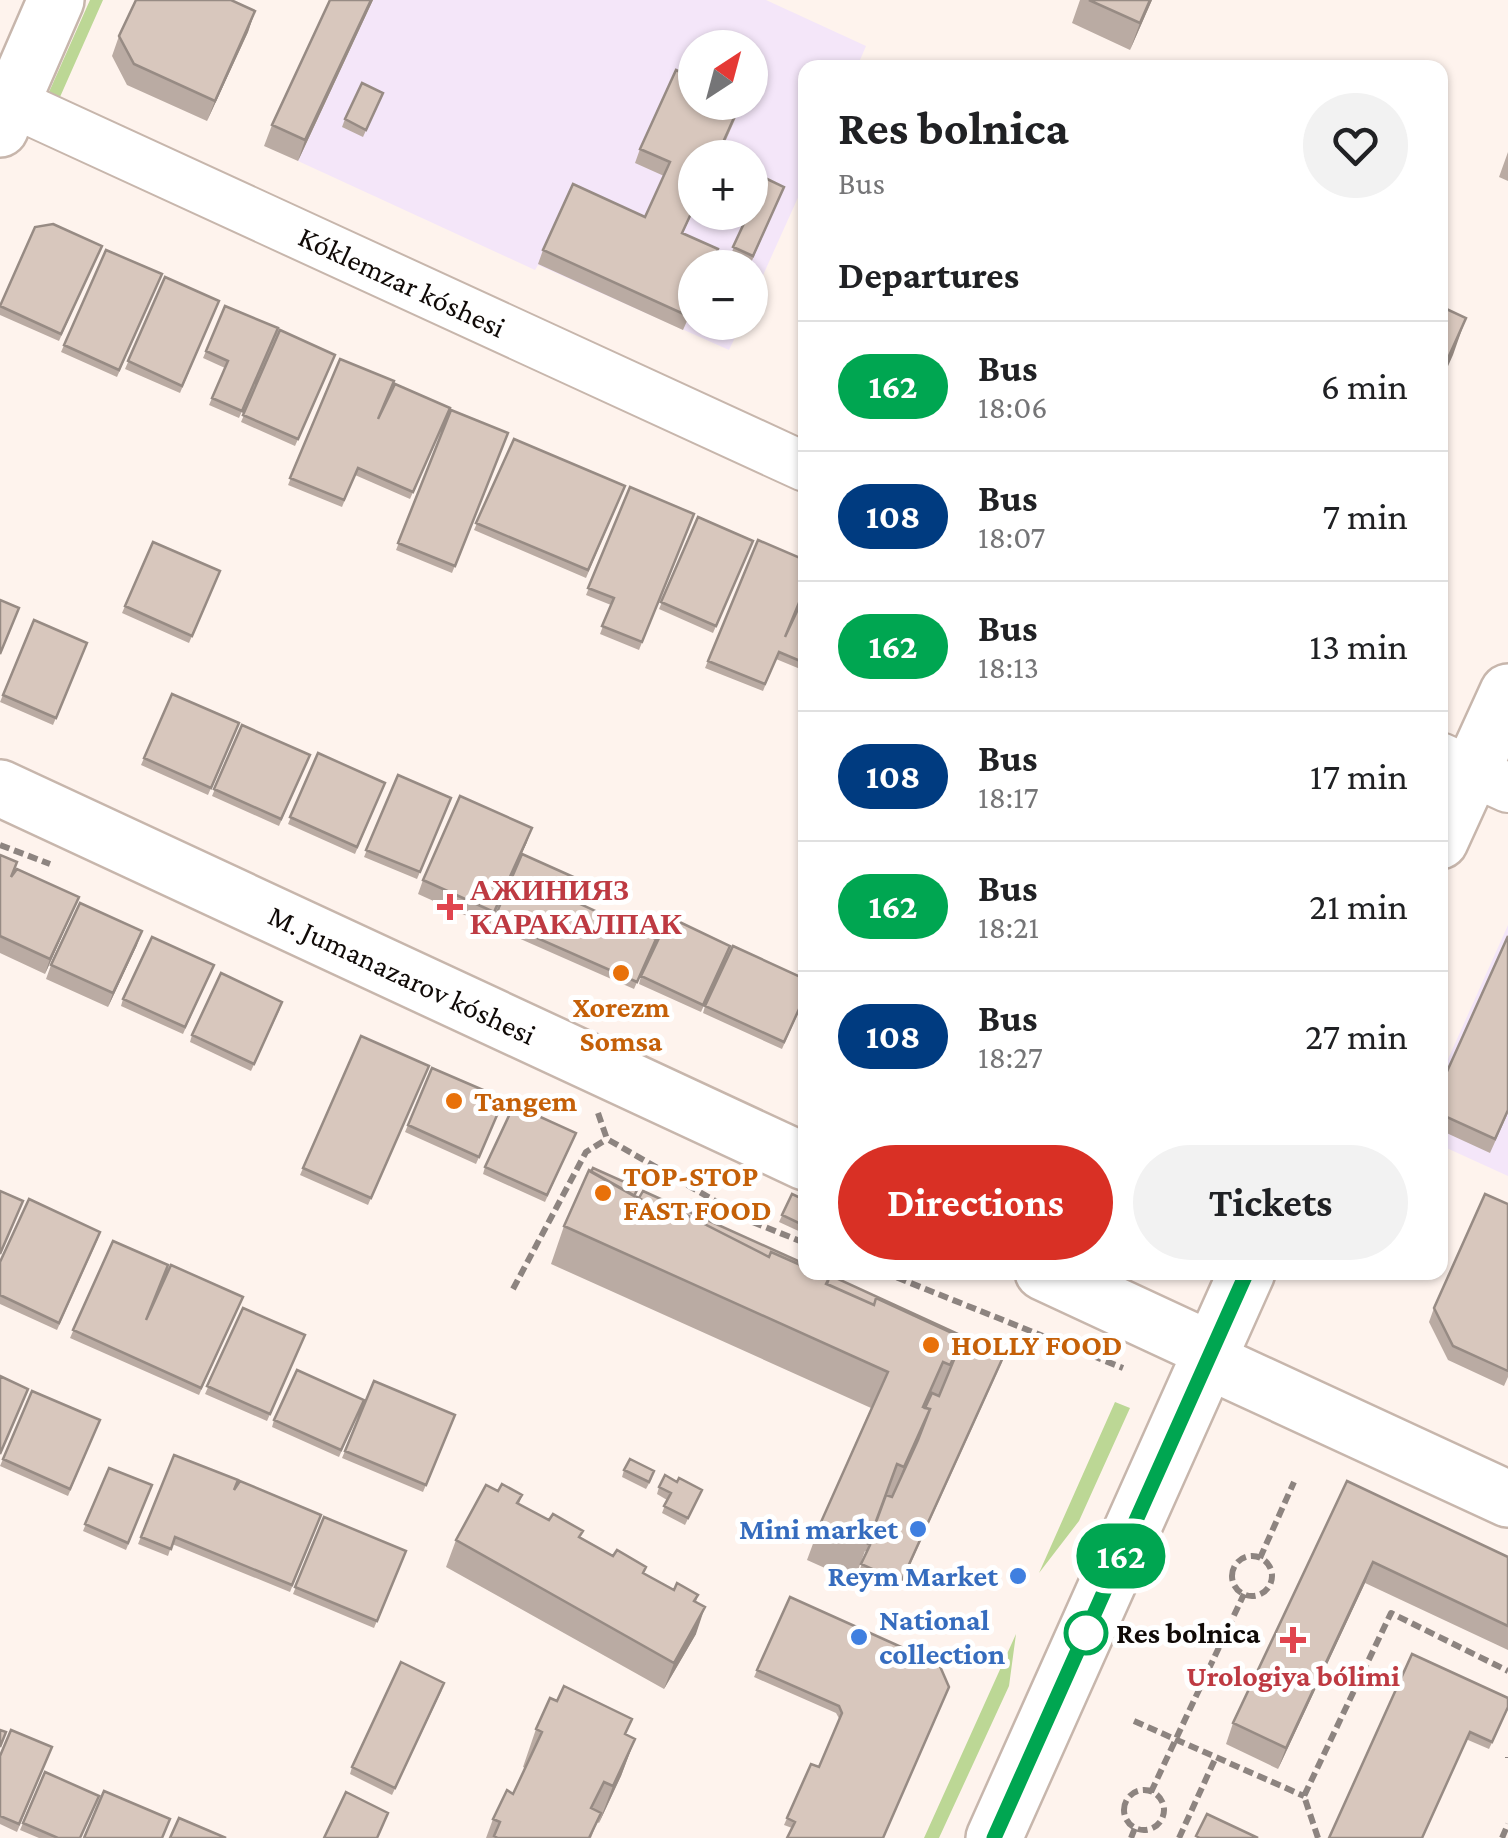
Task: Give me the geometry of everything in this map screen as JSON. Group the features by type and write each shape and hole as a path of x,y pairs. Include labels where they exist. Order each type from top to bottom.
{"main road":[{"path":"4,110 56,0"},
{"path":"1448,824 1508,692"},
{"name":"M. Jumanazarov kóshesi","path":"0,788 798,1159"},
{"path":"1058,1280 1508,1500"},
{"path":"994,1838 1244,1280"}],"street":[{"name":"Kóklemzar kóshesi","path":"4,110 798,463"}],"path":[{"path":"0,845 53,865"},
{"path":"581,1105 598,1114 607,1139 750,1222 798,1239"},
{"path":"513,1289 586,1152 607,1139"},
{"path":"903,1280 1123,1368"},
{"path":"1260,1558 1294,1482"},
{"path":"1260,1558 1272,1572 1271,1584 1262,1594 1244,1594 1234,1584 1233,1571 1240,1560 1260,1558"},
{"path":"1151,1792 1244,1594"},
{"path":"1318,1838 1304,1796 1391,1613 1508,1671"},
{"path":"1134,1722 1304,1796"},
{"path":"1180,1838 1216,1757"},
{"path":"1138,1791 1151,1792 1161,1800 1162,1818 1154,1828 1135,1828 1126,1818 1124,1805 1138,1791"},
{"path":"1502,1838 1508,1824"},
{"path":"1131,1838 1135,1828"}],"shaded area":[{"path":"373,0 766,0 866,46 860,60 798,60 798,198 768,264 768,250 678,250 678,327 538,265 535,270 298,161"},
{"path":"707,340 734,340 729,350"},
{"path":"1508,925 1508,1176 1448,1149 1448,1059"}],"green space":[{"path":"90,0 103,0 60,97 49,92"},
{"path":"1115,1402 1130,1408 1079,1521 1039,1573"},
{"path":"1016,1634 1009,1686 939,1838 924,1838"}],"building":[{"path":"136,0 231,0 255,11 215,101 134,64 119,36"},
{"path":"330,0 371,0 305,140 272,125"},
{"path":"1089,0 1150,0 1140,23"},
{"path":"676,70 678,120 733,120 724,140 678,140 678,230 718,249 678,250 678,311 543,250 573,184 645,217 670,162 640,149"},
{"path":"362,83 383,93 366,130 345,119"},
{"path":"768,179 784,187 768,223"},
{"path":"53,224 102,246 61,334 0,306 35,227"},
{"path":"741,230 765,230 756,250 733,247"},
{"path":"106,250 162,274 119,370 64,345"},
{"path":"165,277 219,301 182,386 128,361"},
{"path":"225,306 278,328 242,411 212,398 228,361 206,351"},
{"path":"1448,310 1466,318 1448,358"},
{"path":"280,330 335,355 298,439 243,415"},
{"path":"340,359 394,381 378,419 395,384 450,408 413,492 358,468 344,500 290,478"},
{"path":"451,410 508,433 455,566 398,543"},
{"path":"514,439 625,486 588,570 476,523"},
{"path":"630,487 694,514 642,642 602,626 614,598 588,588"},
{"path":"698,517 753,541 716,626 661,602"},
{"path":"758,540 798,557 798,605 785,637 798,609 798,660 779,652 765,684 708,661"},
{"path":"153,542 220,571 192,636 125,606"},
{"path":"0,600 19,608 0,654"},
{"path":"34,620 87,643 56,718 3,695"},
{"path":"172,694 239,723 211,788 144,758"},
{"path":"242,725 310,755 281,819 214,789"},
{"path":"318,753 385,783 357,847 290,817"},
{"path":"398,775 451,798 420,872 366,850"},
{"path":"460,796 532,828 494,912 423,880"},
{"path":"522,854 589,884 580,904 656,939 637,982 494,919"},
{"path":"0,855 17,862 11,877 17,869 79,897 50,959 0,936"},
{"path":"80,903 142,931 113,993 51,965"},
{"path":"669,917 730,946 703,1005 641,976"},
{"path":"1508,936 1508,1110 1495,1139 1448,1118 1448,1069"},
{"path":"152,937 214,965 185,1027 123,999"},
{"path":"733,946 798,976 798,1011 784,1042 705,1006"},
{"path":"221,973 282,1002 254,1064 192,1035"},
{"path":"361,1036 429,1066 371,1198 303,1168"},
{"path":"432,1068 504,1099 479,1157 408,1125"},
{"path":"514,1105 576,1133 547,1195 485,1167"},
{"path":"593,1168 638,1188 634,1196 591,1172"},
{"path":"589,1170 662,1211 665,1204 769,1257 771,1252 798,1264 798,1280 828,1280 826,1284 874,1305 876,1298 963,1338 950,1365 943,1362 923,1407 930,1409 904,1467 897,1464 868,1543 821,1522 888,1372 564,1226"},
{"path":"0,1191 23,1201 0,1254"},
{"path":"643,1191 798,1264 771,1252 769,1257 665,1204 662,1211 639,1198"},
{"path":"792,1194 798,1197 798,1223 782,1215"},
{"path":"1485,1194 1508,1204 1508,1371 1453,1346 1434,1308"},
{"path":"29,1199 100,1232 59,1323 0,1295 0,1262"},
{"path":"113,1241 168,1265 146,1320 171,1265 243,1297 201,1388 73,1330"},
{"path":"828,1280 840,1280 1004,1355 901,1582 861,1564 886,1495 892,1497 918,1440 930,1409 925,1408 932,1393 939,1396 963,1338 876,1298 874,1305 827,1284"},
{"path":"243,1308 305,1335 270,1414 207,1386"},
{"path":"297,1370 364,1400 341,1450 274,1420"},
{"path":"0,1376 28,1389 0,1454"},
{"path":"374,1381 455,1415 426,1485 345,1451"},
{"path":"32,1391 100,1420 70,1489 3,1459"},
{"path":"174,1455 238,1480 234,1490 240,1481 321,1515 292,1585 175,1537 171,1549 141,1537"},
{"path":"630,1459 654,1471 649,1482 624,1470"},
{"path":"109,1468 152,1485 128,1543 85,1524"},
{"path":"665,1475 702,1490 688,1518 664,1506 671,1493 659,1487"},
{"path":"1347,1481 1508,1557 1508,1626 1373,1562 1286,1748 1233,1723"},
{"path":"502,1484 522,1495 517,1503 549,1520 553,1514 583,1531 579,1537 613,1556 617,1550 646,1567 643,1573 674,1590 677,1583 698,1595 694,1601 705,1607 674,1663 456,1540 486,1485 498,1491"},
{"path":"324,1517 406,1551 377,1621 295,1587"},
{"path":"790,1597 939,1664 949,1687 883,1838 787,1838 795,1822 787,1818 811,1764 819,1767 842,1713 839,1706 757,1670"},
{"path":"1412,1654 1508,1698 1508,1707 1492,1742 1470,1732 1422,1838 1329,1838"},
{"path":"401,1662 444,1683 395,1788 352,1767"},
{"path":"564,1686 632,1719 625,1734 635,1739 613,1786 604,1782 591,1808 601,1813 589,1838 498,1838 494,1836 500,1822 493,1819 507,1790 513,1794 542,1732 536,1729 550,1698 557,1701"},
{"path":"11,1730 52,1747 19,1824 0,1816 0,1756"},
{"path":"45,1772 99,1796 80,1838 58,1838 23,1823"},
{"path":"104,1791 170,1819 162,1838 84,1838"},
{"path":"346,1792 388,1813 377,1838 324,1838"},
{"path":"1207,1814 1258,1838 1200,1838 1196,1836"},
{"path":"179,1818 226,1838 170,1838"}],"bus line":[{"name":"162","path":"994,1838 1244,1280"}],"place":[{"name":"АЖИНИЯЗ КАРАКАЛПАК","path":"450,907"},
{"name":"Xorezm Somsa","path":"621,973"},
{"name":"Tangem","path":"454,1101"},
{"name":"TOP-STOP FAST FOOD","path":"603,1193"},
{"name":"HOLLY FOOD","path":"931,1345"},
{"name":"Mini market","path":"918,1529"},
{"name":"Reym Market","path":"1018,1576"},
{"name":"Res bolnica","path":"1086,1633"},
{"name":"National collection","path":"859,1637"},
{"name":"Urologiya bólimi","path":"1293,1640"}]}
